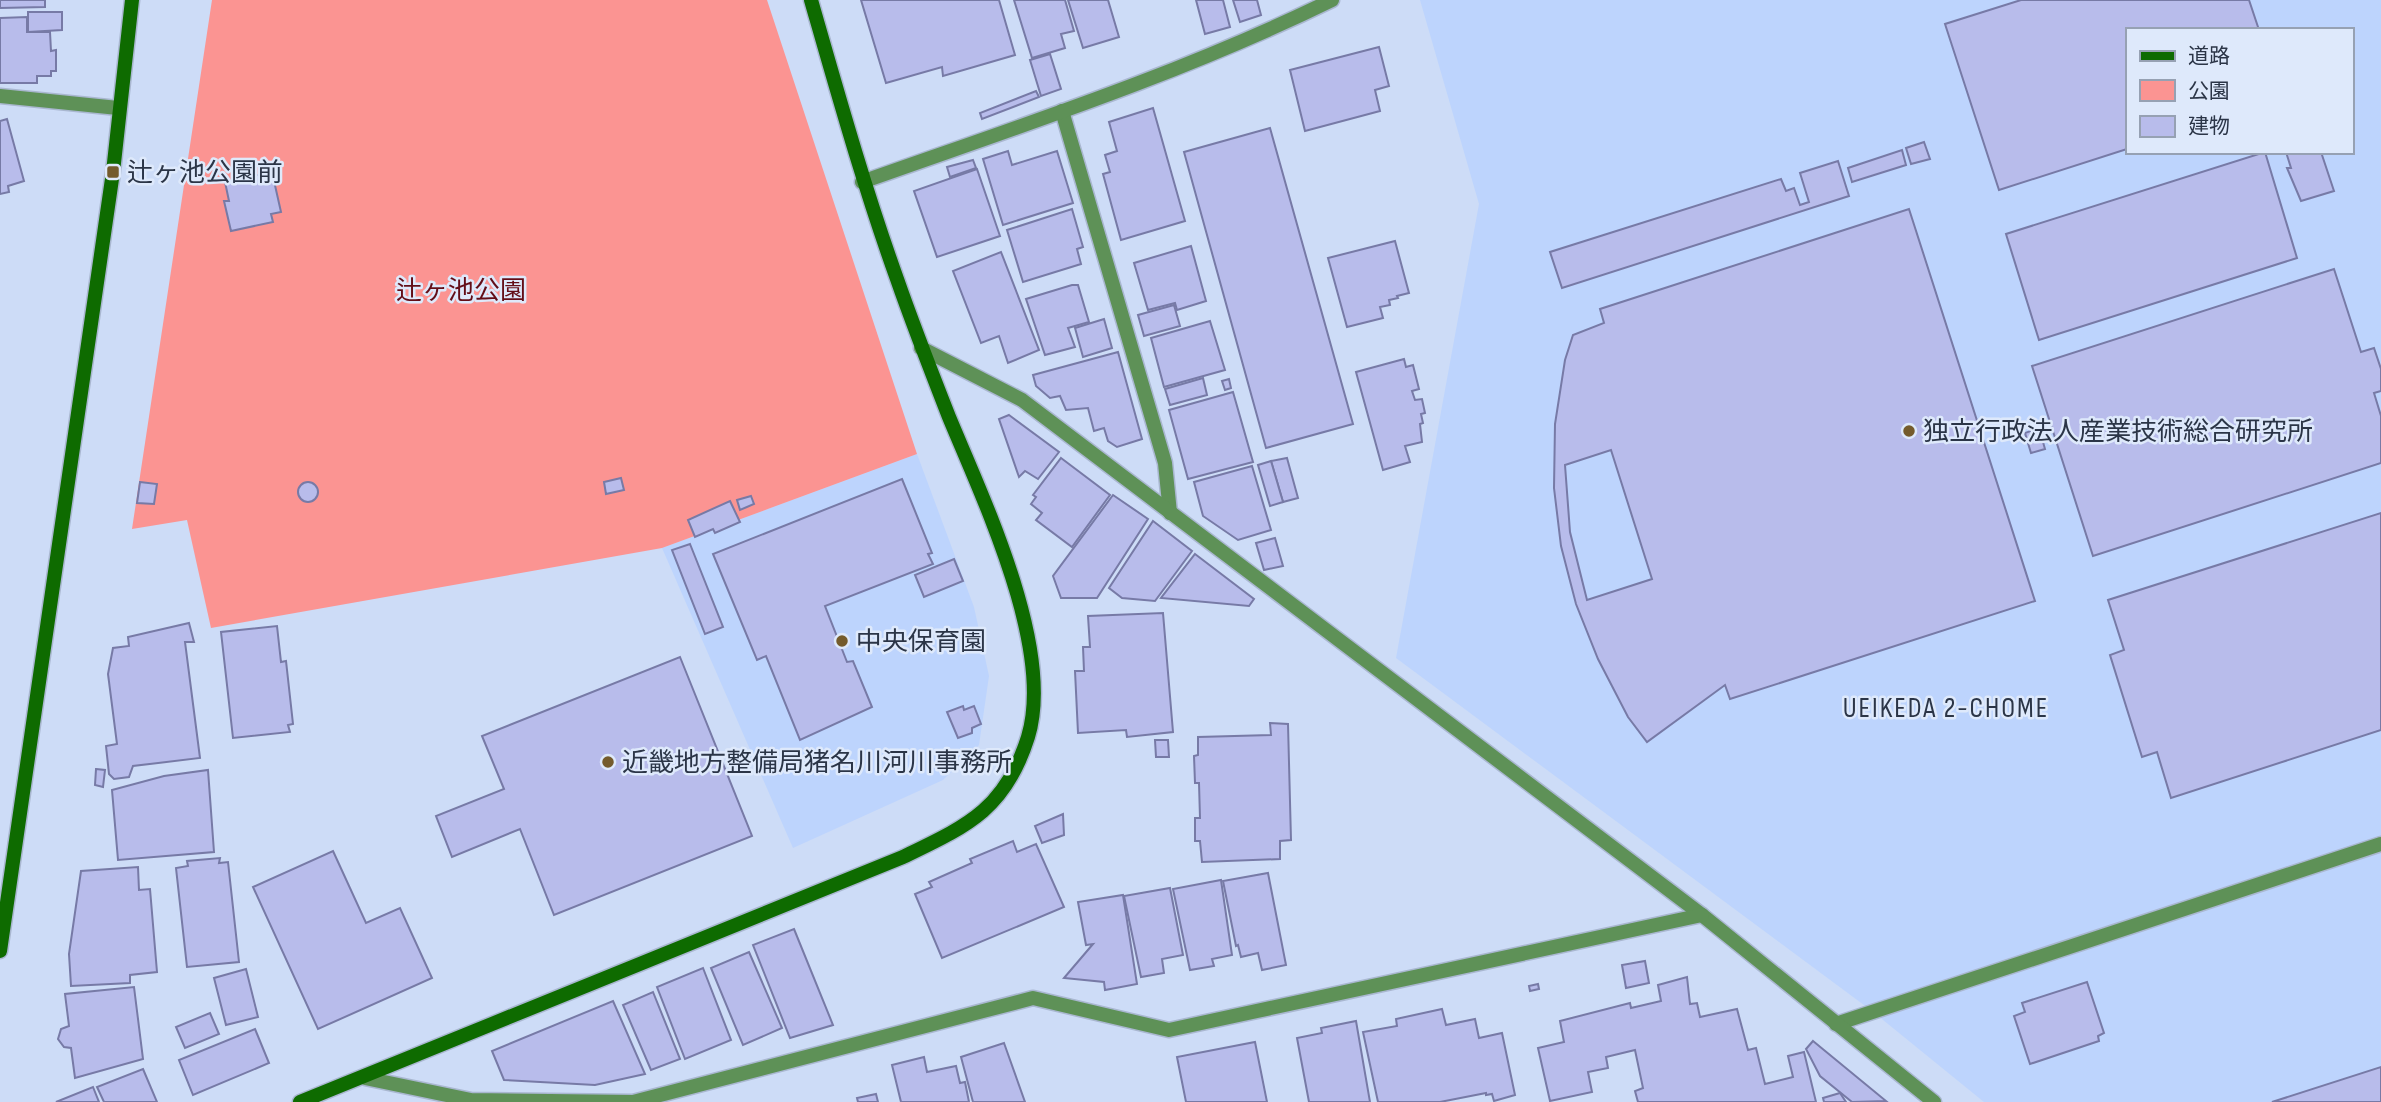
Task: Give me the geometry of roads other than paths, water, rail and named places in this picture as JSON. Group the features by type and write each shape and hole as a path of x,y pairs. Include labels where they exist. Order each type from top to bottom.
{"street":[{"path":"0,951 113,172 132,0"},
{"path":"300,1102 903,856 967,826 1001,793 1028,736 1034,681 1030,642 994,526 921,348 862,182 811,0"},
{"path":"862,182 1062,111 1263,33 1332,0"},
{"path":"0,96 118,108"},
{"path":"1062,111 1166,463 1170,513"},
{"path":"921,348 1022,400 1702,915 1934,1102"},
{"path":"1836,1024 2381,844"},
{"path":"365,1077 471,1100 633,1102 1033,998 1169,1030 1702,915"}],"place":[{"name":"辻ヶ池公園前","path":"113,172"},
{"name":"独立行政法人産業技術総合研究所","path":"1909,431"},
{"name":"中央保育園","path":"842,641"},
{"name":"近畿地方整備局猪名川河川事務所","path":"608,762"}],"district":[{"name":"UEIKEDA 2-CHOME","path":"1946,707"}],"park label":[{"name":"辻ヶ池公園","path":"461,290"}]}
